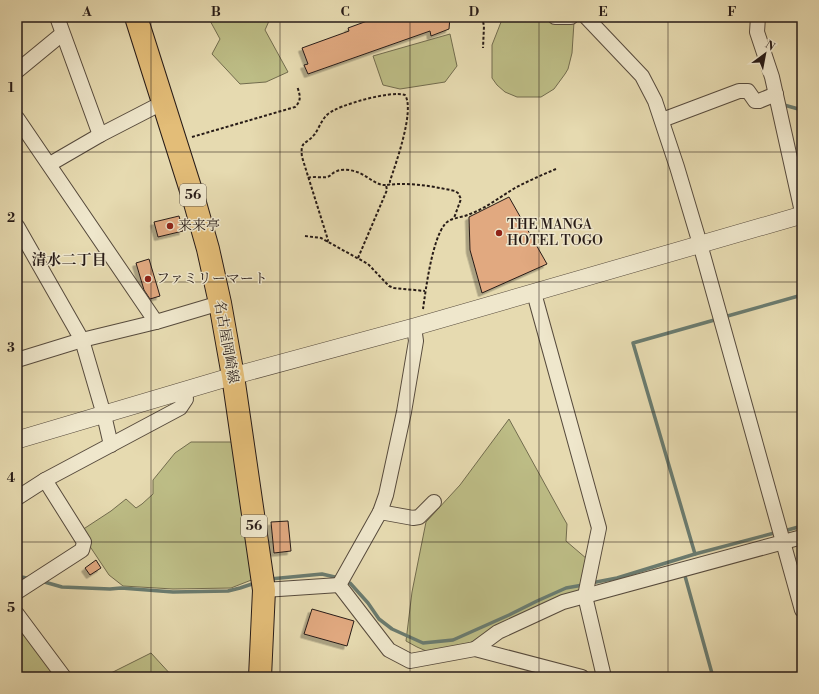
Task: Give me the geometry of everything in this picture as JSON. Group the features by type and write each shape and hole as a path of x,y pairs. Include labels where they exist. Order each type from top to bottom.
{"main road":[{"name":"名古屋岡崎線","path":"136,17 195,203 220,303 233,376 264,590 260,677"}],"street":[{"path":"57,17 100,135"},
{"path":"555,17 571,17"},
{"path":"586,17 642,76 655,100 700,244 802,610"},
{"path":"17,440 233,376 419,326 802,214 772,77 757,32 758,17"},
{"path":"17,71 62,34"},
{"path":"662,120 739,90 748,92 755,101 759,101 776,94"},
{"path":"50,164 100,135 164,102"},
{"path":"17,118 50,164 156,322"},
{"path":"17,226 82,340 104,415 111,445"},
{"path":"534,292 599,528 585,596 604,677"},
{"path":"17,359 82,340 156,322 220,303"},
{"path":"339,585 380,512 386,495 404,412 419,326"},
{"path":"17,498 45,480 180,408 186,399 185,391"},
{"path":"17,592 82,550 84,542 45,480"},
{"path":"380,512 413,518 419,517 434,502"},
{"path":"475,649 498,632 563,602 802,537"},
{"path":"264,590 339,585"},
{"path":"339,585 389,650 410,661 475,649 582,677"},
{"path":"17,614 64,677"}],"path":[{"path":"482,17 484,26 483,48"},
{"path":"176,141 202,135 295,107 299,103 300,98 297,86"},
{"path":"327,242 328,240 302,157 302,145 314,136 324,118 328,114 334,110 364,100 398,93 405,94 408,102 404,136 390,180 390,185"},
{"path":"419,326 435,248 440,232 448,221 478,211 526,182 556,169"},
{"path":"308,178 318,176 326,177 335,172 348,170 362,174 380,185 426,185 458,193 462,199 454,219"},
{"path":"358,258 386,190 386,185"},
{"path":"305,236 321,238 358,258 373,268 381,279 389,286 425,292"}],"green space":[{"path":"208,17 277,17 269,21 265,30 288,72 266,82 240,84 212,54 220,39"},
{"path":"503,17 533,17 574,22 572,53 568,69 554,89 541,97 517,97 505,92 492,78 492,45"},
{"path":"450,34 457,66 445,82 400,89 383,85 373,56"},
{"path":"509,419 567,524 566,541 587,559 581,580 582,592 481,639 433,654 406,641 412,592 426,522 460,485"},
{"path":"191,442 238,442 259,577 231,588 173,589 123,586 109,575 87,542 82,530 126,499 136,508 142,504 153,494 153,480 175,453"},
{"path":"17,622 60,677 17,677"},
{"path":"151,653 173,677 103,677"}],"building":[{"path":"378,17 450,17 449,29 431,36 430,31 308,74 304,65 308,64 302,48 349,31 348,28"},
{"name":"THE MANGA HOTEL TOGO","path":"509,197 547,264 482,293 470,250 469,217"},
{"path":"179,216 183,231 158,237 154,222"},
{"name":"ファミリーマート","path":"149,259 160,296 150,299 144,290 136,263"},
{"path":"288,521 291,551 274,553 271,522"},
{"path":"96,560 101,568 90,575 85,568"},
{"path":"312,609 354,621 347,646 304,634"}],"waterway":[{"path":"784,107 784,105 802,110"},
{"path":"724,317 802,295"},
{"path":"695,554 633,343 718,319"},
{"path":"784,531 802,526"},
{"path":"591,583 617,578 695,554 778,532"},
{"path":"270,579 322,574 339,578"},
{"path":"17,576 31,579"},
{"path":"685,576 713,677"},
{"path":"41,581 62,587 121,588 173,592 228,591 255,583"},
{"path":"345,581 350,583 368,603 379,619 392,629 423,643 453,640 566,588 583,585"}],"place":[{"name":"来来亭","path":"170,226"},
{"name":"THE MANGA HOTEL TOGO","path":"499,233"},
{"name":"ファミリーマート","path":"148,279"}],"district":[{"name":"清水二丁目","path":"69,260"}]}
